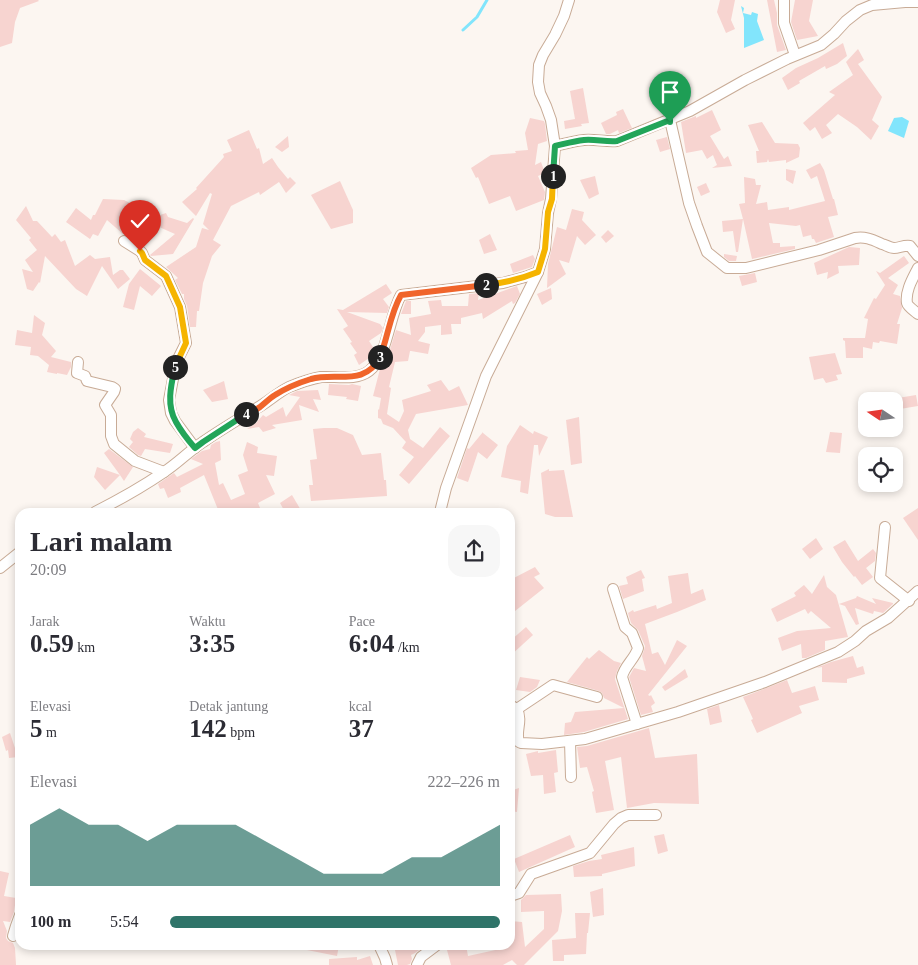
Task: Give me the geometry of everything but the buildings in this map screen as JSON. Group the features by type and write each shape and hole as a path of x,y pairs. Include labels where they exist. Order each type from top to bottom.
{"street":[{"path":"441,508 446,488 486,376 538,272 545,249 548,212 552,199 555,146 551,120 540,93 538,82 539,65 564,16 569,0"},
{"path":"784,0 784,23 795,55"},
{"path":"555,146 582,140 617,141 670,120 795,55 821,45 860,10 872,5 918,2"},
{"path":"670,120 689,203 707,252 727,268 746,268 819,250 861,237 894,248 905,245 910,246 918,256"},
{"path":"124,241 140,251 145,260 165,274 180,307 186,343 176,363 170,400 171,413 195,448"},
{"path":"918,268 909,286 907,302 918,314"},
{"path":"103,508 164,472 203,442 289,387 312,379 360,376 368,372 378,360 382,351 396,304 401,295 503,283 538,272"},
{"path":"78,362 77,373 85,376 86,381 115,389 105,405 111,415 111,436 114,444 135,461 164,472"},
{"path":"885,527 880,578 909,600"},
{"path":"0,568 15,556"},
{"path":"613,589 625,627 632,633 638,648 637,653 622,677 637,724"},
{"path":"515,708 520,716 518,740 520,743 542,744 585,739 637,724 765,682 838,652 888,618 918,592"},
{"path":"515,706 554,684 597,697"},
{"path":"570,741 571,777"},
{"path":"515,894 519,893 532,874 590,853 621,818 628,815 656,815"},
{"path":"13,936 15,929"},
{"path":"381,950 386,965"},
{"path":"417,965 421,957 430,950"}],"water":[{"path":"741,6 744,8 743,13 751,15 752,12 758,14 757,21 764,40 744,48 744,18"},
{"path":"902,117 909,121 904,138 888,131 894,118"}],"waterway":[{"path":"463,30 477,17 487,0"}],"route":[{"path":"140,251 145,260 166,276 180,307 186,343 174,370 170,400 171,413 195,448 289,387 312,379 360,376 368,372 378,360 382,351 396,304 401,295 503,283 538,272 545,249 548,212 552,199 555,146 582,140 617,141 636,132 670,120 670,122"}]}
